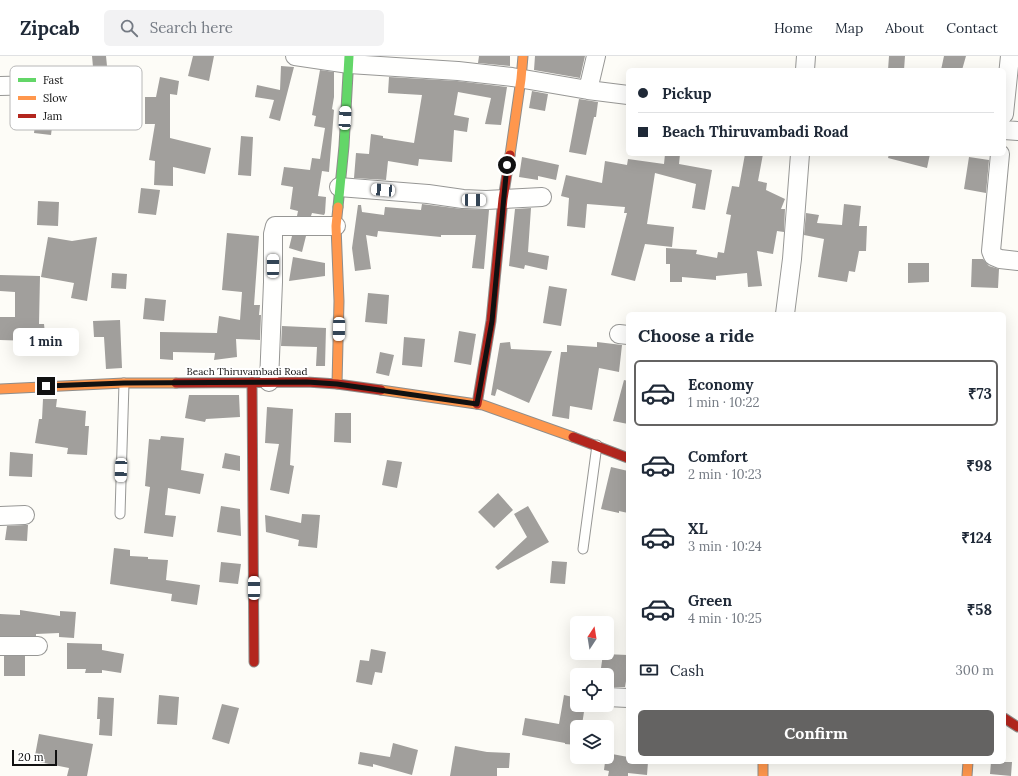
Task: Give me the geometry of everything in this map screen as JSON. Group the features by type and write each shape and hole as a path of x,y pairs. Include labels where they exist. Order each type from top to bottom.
{"street":[{"path":"295,56 458,71 626,95"},
{"path":"477,404 492,321 503,199 521,79 523,56"},
{"path":"588,90 596,56"},
{"path":"805,68 806,56"},
{"path":"1006,95 1010,56"},
{"path":"337,384 339,301 336,226 344,146 349,60"},
{"path":"0,86 10,86"},
{"path":"1006,130 1018,131"},
{"path":"785,312 792,259 800,156"},
{"path":"1000,156 991,251 993,256 1000,259 1018,260"},
{"path":"339,187 428,194 463,199 542,197"},
{"path":"254,662 261,382 273,282 273,234 275,226 336,226"},
{"name":"Beach Thiruvambadi Road","path":"0,389 124,383 307,382 337,384 477,404 597,445 626,457"},
{"path":"0,516 25,515"},
{"path":"0,646 38,646"},
{"path":"614,697 626,698"},
{"path":"1006,719 1018,727"},
{"path":"763,764 763,776"},
{"path":"967,776 968,764"}],"lane":[{"path":"120,514 124,383"},
{"path":"583,549 597,445"}],"building":[{"path":"92,56 106,56 107,66 93,66"},
{"path":"193,56 214,56 209,81 188,76"},
{"path":"479,56 510,56 510,66 478,63"},
{"path":"535,56 585,56 580,78 534,70"},
{"path":"889,56 905,56 904,68 888,68"},
{"path":"944,56 966,56 963,68 941,68"},
{"path":"281,66 294,67 280,121 269,118 274,100 255,97 257,85 280,90"},
{"path":"320,70 334,72 334,97 332,109 334,110 329,172 322,171 318,196 326,197 325,213 324,215 312,213 311,216 297,216 298,211 290,209 293,187 281,185 284,167 310,170 312,158 320,159 325,128 314,126 316,116 312,115"},
{"path":"160,77 179,81 177,95 170,94 170,138 211,148 205,174 173,167 173,186 154,185 155,161 149,160 155,124 145,124 145,97 156,97"},
{"path":"389,77 457,81 507,87 501,125 485,124 491,98 458,92 454,115 469,118 467,132 454,130 452,162 419,159 418,166 388,161 386,180 354,178 356,153 369,154 371,134 383,136 383,138 414,143 422,95 388,93"},
{"path":"532,91 548,94 545,111 529,108"},
{"path":"579,99 598,102 596,117 594,117 586,155 569,152"},
{"path":"34,130 52,130 51,135 34,133"},
{"path":"241,136 253,137 251,176 238,175"},
{"path":"665,156 680,156 679,164 712,170 705,210 692,208 696,184 655,173 647,224 674,227 672,247 645,244 635,281 611,275 627,213 624,213 625,207 587,204 585,228 567,226 569,198 561,196 566,175 602,183 605,161 627,165 628,159 664,164"},
{"path":"745,156 763,156 758,181 767,183 766,190 785,199 781,209 785,209 784,232 777,231 773,254 757,251 762,286 748,287 747,273 716,276 716,280 682,277 682,282 670,282 670,264 666,264 666,248 697,250 696,254 717,258 718,252 724,253 731,215 726,214 732,186 739,187"},
{"path":"888,156 930,156 927,168 888,158"},
{"path":"522,157 559,165 556,180 538,176 538,180 519,177"},
{"path":"969,157 989,160 986,193 964,189"},
{"path":"141,188 160,190 156,215 138,213"},
{"path":"38,201 59,202 58,226 37,225"},
{"path":"422,204 462,209 489,210 484,269 472,268 476,235 441,235 441,237 378,231 377,237 366,235 371,269 355,271 352,248 358,205 361,205 362,212 384,215 385,207 421,210"},
{"path":"844,204 861,206 859,226 867,226 866,251 859,251 855,272 849,271 847,282 818,277 824,239 804,235 806,213 819,215 817,223 842,225"},
{"path":"531,208 528,252 549,256 547,270 525,265 524,269 509,266 515,209"},
{"path":"227,233 259,236 254,305 260,305 260,340 236,339 237,357 214,360 215,353 173,352 173,360 160,359 160,332 217,333 219,316 240,320 242,292 222,290"},
{"path":"292,236 306,236 302,252 289,248"},
{"path":"48,237 72,241 97,237 87,301 71,298 74,283 41,277"},
{"path":"293,257 325,263 325,276 289,281"},
{"path":"972,259 983,259 989,266 999,269 998,288 971,287"},
{"path":"908,263 929,263 929,282 908,283"},
{"path":"112,273 127,274 126,289 111,288"},
{"path":"0,275 40,276 39,324 44,324 47,353 34,354 33,341 0,340 0,317 15,317 15,292 0,291"},
{"path":"549,286 567,289 561,326 543,323"},
{"path":"368,293 389,295 387,324 365,322"},
{"path":"145,298 166,300 164,321 143,319"},
{"path":"120,320 122,368 106,369 104,337 94,337 93,321"},
{"path":"282,326 326,328 325,366 316,366 317,347 281,346"},
{"path":"459,331 476,334 471,365 454,362"},
{"path":"404,337 425,339 422,367 402,365"},
{"path":"510,342 511,349 552,351 529,403 497,389 495,396 491,395 500,343"},
{"path":"597,342 622,345 619,372 599,368 592,410 570,406 569,419 552,416 561,352 567,352 567,345 597,347"},
{"path":"380,352 394,355 389,376 376,373"},
{"path":"624,380 626,380 626,424 613,421"},
{"path":"189,395 239,395 240,417 206,419 205,422 185,418"},
{"path":"43,399 57,399 56,407 86,411 85,426 89,426 87,455 67,454 68,448 35,443 39,419 42,419"},
{"path":"267,407 293,409 290,465 294,466 289,494 270,490 279,444 265,443"},
{"path":"335,413 351,413 351,443 334,442"},
{"path":"161,436 184,438 181,470 204,474 200,494 168,488 165,515 176,516 173,537 144,533 150,487 145,486 149,439 160,440"},
{"path":"10,452 33,454 32,477 9,476"},
{"path":"225,453 240,456 240,471 222,468"},
{"path":"387,460 402,462 397,488 382,485"},
{"path":"611,467 626,471 626,513 619,511 619,513 601,509"},
{"path":"498,493 513,510 494,528 478,512"},
{"path":"221,506 240,509 241,536 217,532"},
{"path":"528,506 549,542 498,570 495,567 527,537 514,514"},
{"path":"302,514 320,515 317,548 298,546 299,540 266,532 265,515 301,523"},
{"path":"28,525 27,541 5,540 7,526"},
{"path":"114,548 130,550 130,556 168,560 166,580 200,585 197,605 171,601 172,594 110,584"},
{"path":"552,561 567,562 565,584 550,583"},
{"path":"221,562 241,564 238,584 219,582"},
{"path":"20,610 60,616 60,611 76,612 74,638 59,637 59,633 36,634 36,636 0,636 0,614 20,615"},
{"path":"67,643 102,644 102,650 124,654 121,673 102,670 102,673 85,673 86,669 67,669"},
{"path":"371,649 386,652 382,673 375,672 372,685 356,682 360,660 369,661"},
{"path":"614,654 626,655 625,687 614,687 614,668 601,668 602,660 614,660"},
{"path":"4,656 25,656 25,676 4,676"},
{"path":"159,695 179,697 177,725 157,724"},
{"path":"564,695 570,696 570,712 584,712 583,720 570,720 570,744 522,735 525,718 559,724"},
{"path":"98,697 114,698 112,736 99,735 100,719 97,719"},
{"path":"222,704 239,708 229,744 212,739"},
{"path":"39,734 93,744 87,776 67,776 69,768 34,761"},
{"path":"393,743 418,750 412,775 373,764 373,767 358,764 360,752 390,757"},
{"path":"455,746 487,752 510,753 509,768 497,768 497,776 450,776"},
{"path":"614,754 626,757 626,764 648,764 647,775 628,773 628,776 608,776 609,771 604,770 605,764 614,764"},
{"path":"1006,762 1012,762 1011,776 990,774 991,764 1006,764"}],"traffic: fast":[{"path":"338,207 344,146 349,56"}],"traffic: slow":[{"path":"510,155 523,56"},
{"path":"337,384 339,301 336,226 338,207"},
{"path":"0,389 124,383 176,383"},
{"path":"381,390 483,405 573,437"},
{"path":"763,764 763,776"},
{"path":"967,776 968,764"}],"traffic: jam":[{"path":"477,404 491,321 503,199 510,155"},
{"path":"252,382 254,662"},
{"path":"176,383 307,382 337,384 381,390"},
{"path":"573,437 626,457"},
{"path":"1006,719 1018,727"}],"route":[{"path":"46,386 124,383 307,382 337,384 477,404 492,321 507,165"}]}
